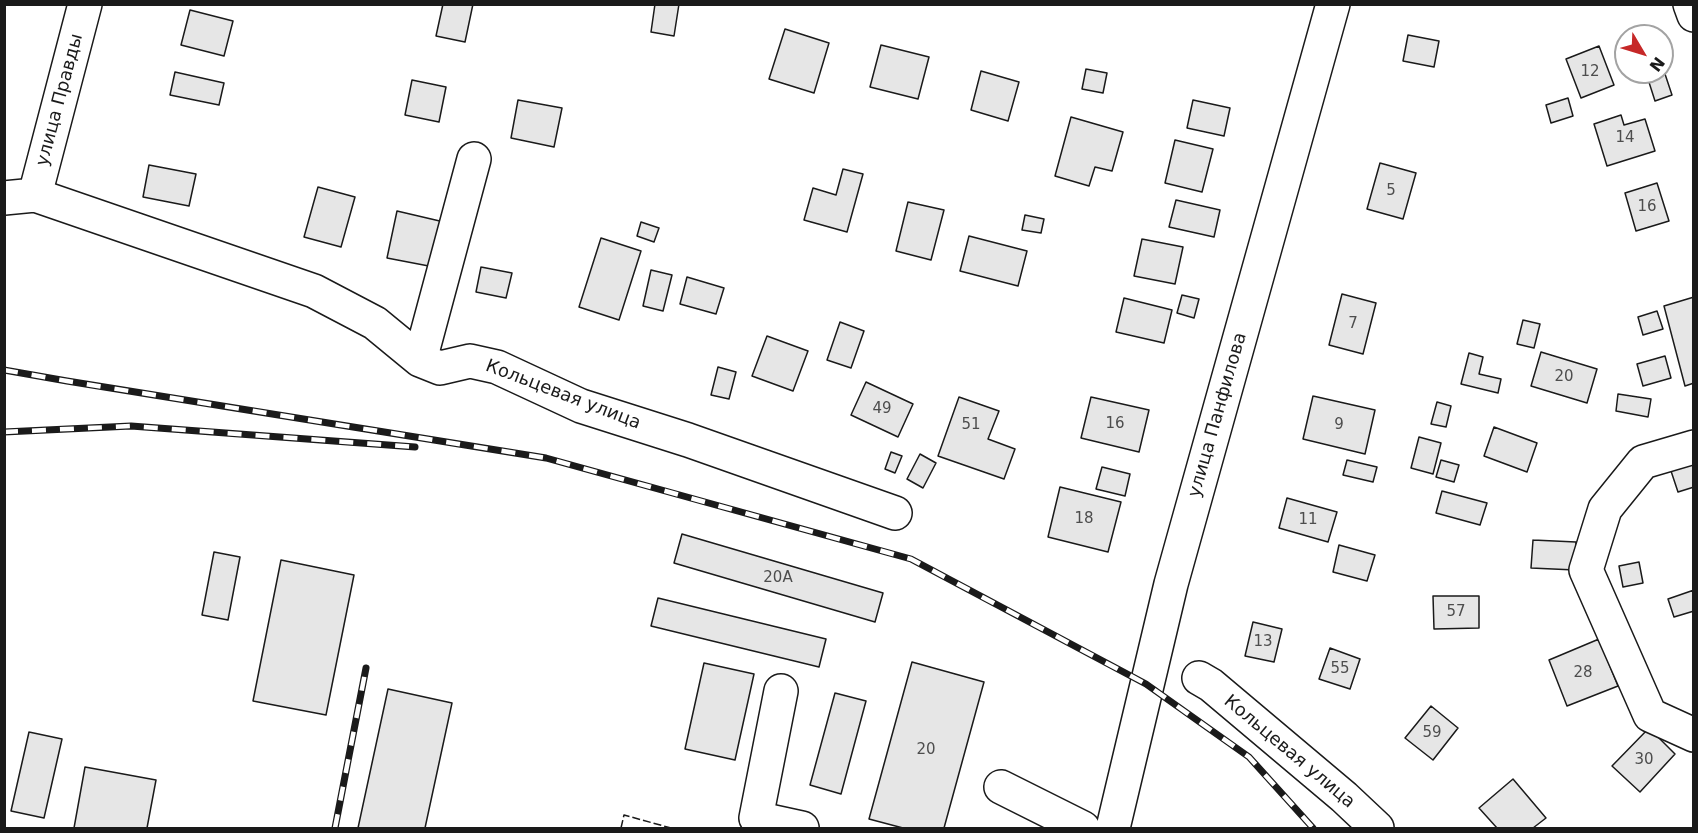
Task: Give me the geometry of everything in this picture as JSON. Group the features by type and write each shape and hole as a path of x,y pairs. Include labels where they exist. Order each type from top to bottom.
{"street":[{"name":"улица Правды","path":"20,196 85,4"},
{"name":"улица Панфилова","path":"1113,828 1171,584 1334,4"},
{"path":"1690,4 1693,14"},
{"path":"420,360 474,159"},
{"name":"Кольцевая улица","path":"20,196 314,291 375,323 420,360 440,368 470,361 497,367 581,406 688,440 895,513"},
{"path":"1694,447 1643,462 1605,509 1586,570 1650,715 1694,735"},
{"name":"Кольцевая улица","path":"1199,678 1211,685 1335,789 1377,828"},
{"path":"781,691 756,818 802,828"},
{"path":"1001,787 1083,828"}],"building":[{"path":"443,4 473,4 465,42 436,36"},
{"path":"655,4 679,4 674,36 651,32"},
{"path":"190,10 233,21 224,56 181,45"},
{"path":"785,29 829,43 814,93 769,79"},
{"path":"1408,35 1439,41 1434,67 1403,61"},
{"path":"881,45 929,57 918,99 870,87"},
{"path":"1599,46 1614,85 1581,98 1566,59"},
{"path":"1086,69 1107,73 1103,93 1082,89"},
{"path":"981,71 1019,82 1008,121 971,110"},
{"path":"175,72 224,83 219,105 170,95"},
{"path":"412,80 446,87 439,122 405,115"},
{"path":"1650,84 1668,84 1672,95 1655,101"},
{"path":"1568,98 1573,116 1551,123 1546,105"},
{"path":"518,100 562,108 554,147 511,138"},
{"path":"1193,100 1230,108 1224,136 1187,128"},
{"path":"1621,115 1624,125 1645,119 1655,151 1607,166 1594,124"},
{"path":"1071,117 1123,132 1112,171 1095,167 1089,186 1055,176"},
{"path":"1175,140 1213,149 1202,192 1165,183"},
{"path":"1380,163 1416,173 1403,219 1367,209"},
{"path":"149,165 196,174 189,206 143,197"},
{"path":"843,169 863,174 847,232 804,220 813,188 836,195"},
{"path":"1657,183 1669,221 1636,231 1625,193"},
{"path":"318,187 355,197 341,247 304,237"},
{"path":"1176,200 1220,210 1214,237 1169,227"},
{"path":"908,202 944,210 931,260 896,251"},
{"path":"397,211 444,222 434,267 387,258"},
{"path":"1025,215 1044,219 1041,233 1022,230"},
{"path":"641,222 659,228 654,242 637,236"},
{"path":"969,236 1027,251 1018,286 960,271"},
{"path":"601,238 641,251 619,320 579,307"},
{"path":"1142,239 1183,247 1175,284 1134,276"},
{"path":"481,267 512,273 506,298 476,292"},
{"path":"651,270 672,275 663,311 643,306"},
{"path":"687,277 724,288 716,314 680,304"},
{"path":"1342,294 1376,303 1363,354 1329,345"},
{"path":"1182,295 1199,299 1194,318 1177,313"},
{"path":"1694,297 1694,383 1685,386 1664,306"},
{"path":"1124,298 1172,310 1164,343 1116,332"},
{"path":"1657,311 1663,329 1643,335 1638,317"},
{"path":"1523,320 1540,324 1534,348 1517,344"},
{"path":"840,322 864,331 851,368 827,360"},
{"path":"767,336 808,351 793,391 752,376"},
{"path":"1541,352 1597,369 1587,403 1531,386"},
{"path":"1469,353 1483,357 1479,374 1501,379 1498,393 1461,384"},
{"path":"1665,356 1671,378 1643,386 1637,364"},
{"path":"718,367 736,372 729,399 711,395"},
{"path":"866,382 913,404 898,437 851,415"},
{"path":"1618,394 1651,399 1648,417 1616,411"},
{"path":"1313,396 1375,410 1365,454 1303,439"},
{"path":"959,397 999,411 988,439 1015,449 1004,479 938,456"},
{"path":"1091,397 1149,410 1139,452 1081,438"},
{"path":"1437,402 1451,406 1446,427 1431,424"},
{"path":"1494,427 1537,443 1527,472 1484,456"},
{"path":"1419,437 1441,443 1433,474 1411,468"},
{"path":"891,452 902,456 895,473 885,469"},
{"path":"920,454 936,463 923,488 907,479"},
{"path":"1694,454 1694,487 1678,492 1668,462"},
{"path":"1347,460 1377,467 1373,482 1343,475"},
{"path":"1441,460 1459,465 1454,482 1436,477"},
{"path":"1102,467 1130,474 1125,496 1096,489"},
{"path":"1060,487 1121,502 1108,552 1048,537"},
{"path":"1442,491 1487,503 1480,525 1436,513"},
{"path":"1287,498 1337,512 1328,542 1279,528"},
{"path":"682,534 883,593 875,622 674,563"},
{"path":"1533,540 1576,542 1575,570 1531,568"},
{"path":"1339,545 1375,555 1367,581 1333,572"},
{"path":"214,552 240,557 228,620 202,615"},
{"path":"281,560 354,575 326,715 253,701"},
{"path":"1639,562 1643,583 1623,587 1619,566"},
{"path":"1694,590 1694,611 1674,617 1668,599"},
{"path":"1433,596 1479,596 1479,628 1434,629"},
{"path":"658,598 826,639 819,667 651,626"},
{"path":"1253,622 1282,629 1274,662 1245,656"},
{"path":"1599,639 1618,686 1567,706 1549,660"},
{"path":"1330,648 1360,659 1350,689 1319,679"},
{"path":"912,662 984,682 944,828 903,828 869,819"},
{"path":"704,663 754,674 735,760 685,749"},
{"path":"388,689 452,703 425,828 358,828"},
{"path":"835,693 866,701 841,794 810,785"},
{"path":"1431,706 1458,728 1433,760 1405,738"},
{"path":"1649,728 1675,754 1640,792 1612,766"},
{"path":"29,732 62,739 44,818 11,811"},
{"path":"85,767 156,780 147,828 74,828"},
{"path":"1513,779 1546,818 1533,828 1497,828 1479,808"}],"railway":[{"path":"4,370 546,458 911,559 1146,684 1249,757 1313,828"},
{"path":"4,432 131,426 415,447"},
{"path":"335,828 366,668"}],"fence":[{"path":"621,828 624,815 671,828"}]}
